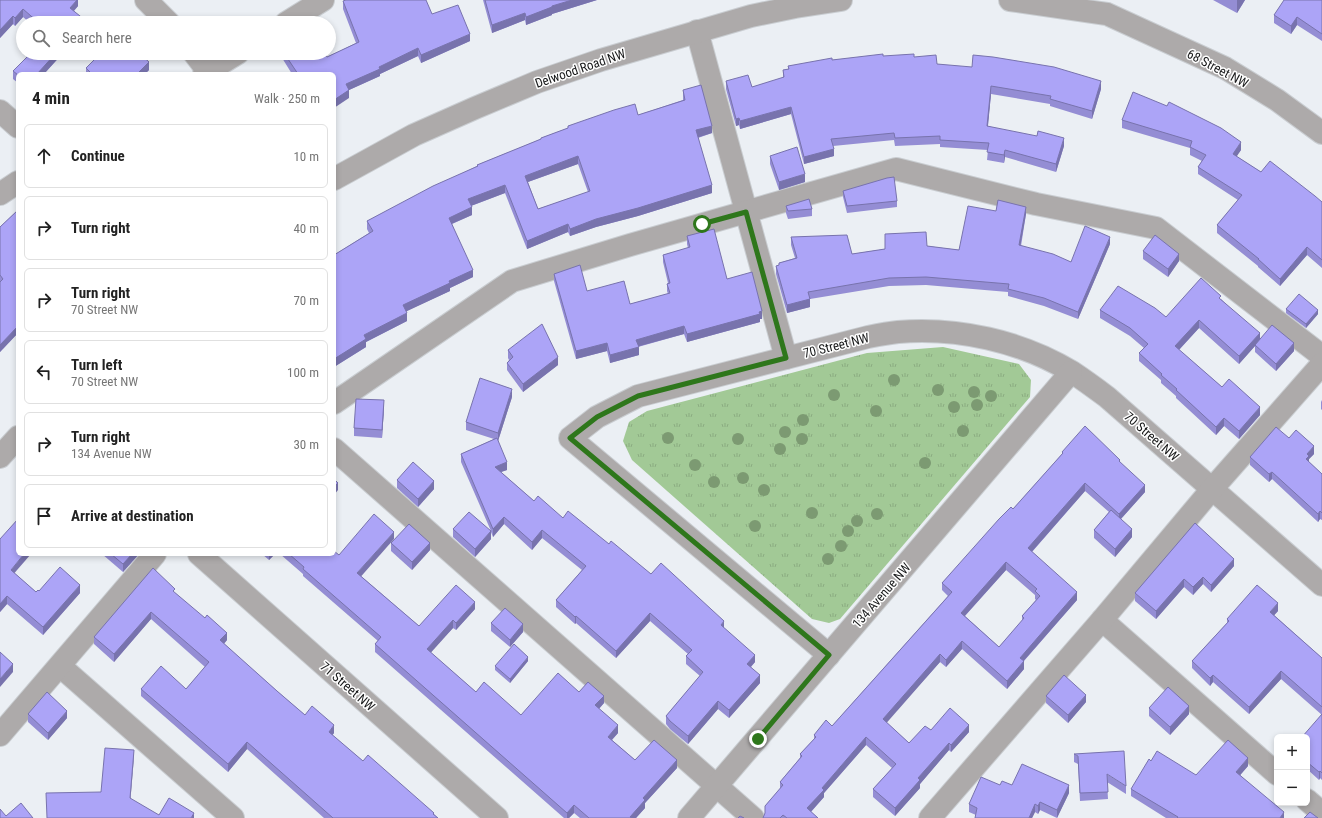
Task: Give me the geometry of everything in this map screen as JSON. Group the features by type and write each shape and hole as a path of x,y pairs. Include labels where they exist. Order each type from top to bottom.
{"street":[{"path":"146,0 162,16"},
{"path":"297,16 323,0"},
{"name":"Delwood Road NW","path":"336,178 414,135 537,82 601,60 751,16 841,0"},
{"path":"1010,0 1111,7"},
{"name":"68 Street NW","path":"1111,7 1224,68 1277,100 1322,133"},
{"path":"697,31 786,358"},
{"path":"199,60 207,72"},
{"path":"210,72 228,60"},
{"path":"0,111 16,125"},
{"path":"336,402 512,280 630,244 896,169 1036,204 1156,228 1322,356"},
{"path":"0,194 16,183"},
{"name":"70 Street NW","path":"829,655 570,438 597,417 638,396 868,337 898,332 928,331 958,333 995,340 1045,358 1071,372 1107,397 1322,585"},
{"path":"930,818 1102,620 1212,489 1322,364"},
{"name":"134 Avenue NW","path":"689,818 1071,372"},
{"path":"0,457 16,438"},
{"path":"336,451 754,818"},
{"path":"0,735 153,556"},
{"name":"71 Street NW","path":"201,556 497,818"},
{"path":"1102,620 1274,771"},
{"path":"60,666 233,818"},
{"path":"1310,803 1322,813"}],"green space":[{"path":"943,347 1019,364 1031,380 1030,397 840,619 829,623 812,619 632,460 623,441 629,422 647,411 867,353"}],"building":[{"path":"0,0 77,0 70,8 80,16 31,16 23,9 15,18 13,16 0,30"},
{"path":"426,0 432,14 458,5 470,34 421,55 418,48 379,67 380,69 346,84 349,90 336,99 336,72 297,72 289,60 336,60 336,53 359,42 343,1"},
{"path":"485,0 572,0 552,6 526,17 525,13 492,25"},
{"path":"1284,0 1322,0 1322,34 1297,17 1291,26 1274,15"},
{"path":"883,54 883,56 914,54 914,57 936,55 937,64 972,67 973,55 993,57 1054,67 1101,81 1092,111 1050,99 1051,96 991,86 987,126 1037,136 1038,131 1064,138 1056,164 1005,150 1004,155 987,152 989,143 940,140 940,136 895,138 894,133 831,139 834,149 804,157 791,107 740,121 739,118 736,119 726,81 748,75 752,87 784,77 783,70 789,69 788,66 832,58 832,60"},
{"path":"24,60 50,60 39,72 16,72 16,73 13,71"},
{"path":"94,60 147,60 149,62 139,72 90,72 86,68"},
{"path":"701,85 712,126 696,130 712,185 638,208 596,219 570,229 568,224 527,241 505,185 468,199 472,207 449,218 473,270 449,281 450,283 403,305 407,313 364,335 366,339 336,358 336,254 373,231 367,221 433,186 478,166 477,165 568,128 568,126 635,104 638,115 685,100 683,90","holes":["578,156 590,191 538,209 525,176"]},
{"path":"1133,92 1167,106 1169,102 1221,128 1241,142 1233,154 1261,172 1270,161 1322,202 1322,260 1307,247 1280,279 1259,259 1217,225 1242,195 1198,167 1206,155 1190,147 1192,141 1122,120"},
{"path":"797,147 805,174 779,182 770,156"},
{"path":"894,177 897,201 847,206 843,191"},
{"path":"809,199 812,209 788,211 786,206"},
{"path":"998,200 1026,207 1019,245 1053,254 1071,262 1085,226 1110,237 1078,312 1044,298 1008,289 1009,284 926,277 889,278 808,292 810,299 787,305 776,266 779,265 779,263 797,258 791,237 847,235 852,254 885,249 885,234 926,232 927,246 959,250 968,206 996,211"},
{"path":"16,212 16,328 0,345 0,282 3,279 0,275 0,227"},
{"path":"714,229 727,279 752,272 762,311 759,312 760,314 687,334 684,326 636,340 639,347 610,355 607,343 576,351 554,274 580,265 587,291 624,281 630,304 670,293 667,284 670,283 663,255 690,247 687,236"},
{"path":"1155,235 1179,254 1168,269 1143,251"},
{"path":"1201,278 1221,296 1219,298 1260,333 1239,356 1199,320 1175,346 1222,387 1229,379 1260,407 1239,431 1224,418 1216,427 1139,353 1148,344 1130,328 1100,310 1118,286 1155,308 1166,317"},
{"path":"1299,294 1318,310 1306,324 1286,309"},
{"path":"542,324 558,357 523,384 507,363 513,357 508,350"},
{"path":"1272,325 1294,343 1276,364 1255,345"},
{"path":"480,378 512,389 498,433 466,422"},
{"path":"356,399 384,400 382,430 354,428"},
{"path":"1085,426 1145,485 1119,514 1085,483 1028,548 1077,592 1020,658 1024,661 1007,681 962,641 946,660 940,654 883,719 909,743 925,726 931,730 950,708 969,725 951,745 949,743 918,778 920,780 895,808 873,789 896,764 866,737 822,788 824,790 807,808 818,818 787,818 783,815 780,818 763,818 765,806 783,785 780,782 802,756 800,754 816,737 814,735 826,720 832,726 952,592 942,583 999,519 1011,507 1013,509 1063,453 1062,452","holes":["1006,562 1037,589 1035,591 1040,596 1022,616 1024,618 999,647 961,613"]},
{"path":"1276,427 1289,438 1296,430 1314,446 1307,454 1309,456 1306,459 1322,474 1322,513 1320,511 1318,514 1272,472 1269,474 1250,457"},
{"path":"497,438 507,462 495,467 534,501 538,496 563,518 568,511 609,544 611,541 651,574 661,563 724,621 721,625 755,655 747,664 760,675 729,710 718,701 688,736 666,716 703,672 686,656 692,650 650,613 616,651 556,600 586,566 542,530 532,542 504,517 493,529 461,454"},
{"path":"413,462 434,481 418,499 397,480"},
{"path":"1111,510 1132,529 1115,549 1094,530"},
{"path":"469,512 491,531 475,549 453,529"},
{"path":"374,514 394,532 357,573 419,626 456,585 475,602 456,623 453,620 427,649 476,692 484,682 521,715 558,673 579,692 588,682 604,696 595,705 618,725 608,737 635,760 654,740 677,760 643,798 645,800 630,817 632,818 589,818 574,805 567,813 375,644 381,637 303,569 304,567 291,556 336,556 336,553 339,555"},
{"path":"16,521 16,556 22,556 11,570 36,592 38,590 39,591 60,567 80,585 43,627 7,596 0,604 0,539"},
{"path":"1195,523 1234,559 1211,585 1203,577 1193,587 1184,579 1156,611 1135,593"},
{"path":"409,524 430,543 412,562 391,543"},
{"path":"113,556 130,556 123,564"},
{"path":"153,568 175,589 173,591 205,618 207,615 227,633 220,640 277,691 305,715 312,706 334,725 329,732 363,761 368,755 438,818 333,818 247,742 228,764 141,689 161,666 186,689 209,662 151,612 114,654 94,637"},
{"path":"1257,585 1278,603 1270,612 1322,658 1322,707 1281,671 1249,707 1213,675 1210,678 1192,661 1229,621 1227,619"},
{"path":"505,608 523,624 510,640 491,623"},
{"path":"514,644 528,657 510,679 495,666"},
{"path":"0,652 13,664 0,679"},
{"path":"1064,675 1086,695 1068,715 1046,696"},
{"path":"1168,687 1189,706 1170,727 1149,708"},
{"path":"47,692 67,711 48,733 28,714"},
{"path":"1322,714 1322,773 1310,764 1310,734 1305,734"},
{"path":"1228,740 1248,758 1236,772 1274,804 1274,806 1277,806 1284,812 1280,818 1177,818 1178,817 1131,789 1149,759 1151,761 1157,751 1196,775"},
{"path":"105,748 134,750 130,798 159,815 169,798 194,813 191,818 47,818 46,793 101,792"},
{"path":"1124,751 1126,786 1107,774 1108,792 1080,793 1078,756 1074,754"},
{"path":"1022,764 1069,785 1057,810 1040,802 1038,806 1035,804 1029,818 975,818 977,808 969,804 981,777 1000,785 1002,781 1012,785"},
{"path":"21,803 33,818 0,818 0,809 6,816"},
{"path":"1310,812 1318,818 1304,818"}],"route":[{"path":"702,224 746,212 786,358 638,396 597,417 570,438 829,655 758,739"}]}
